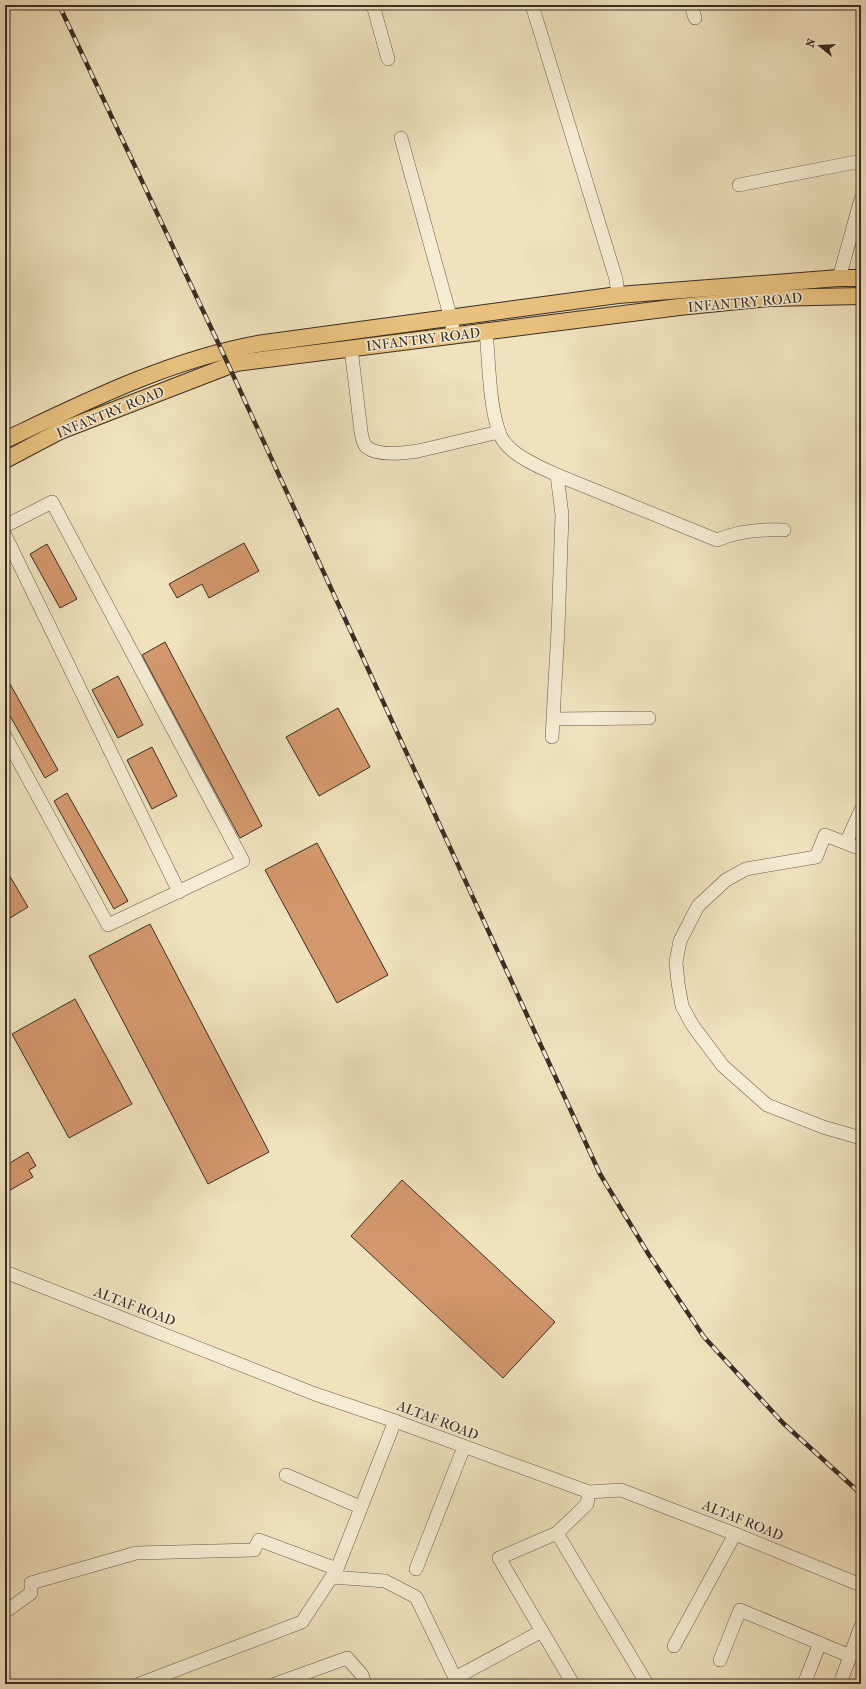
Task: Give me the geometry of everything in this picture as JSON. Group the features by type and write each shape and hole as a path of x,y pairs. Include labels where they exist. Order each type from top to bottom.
{"main road":[{"name":"INFANTRY ROAD","path":"5,440 86,401 165,370 230,349 618,295 839,278 861,278"},
{"name":"INFANTRY ROAD","path":"5,460 60,431 228,365 486,331 769,298 861,296"}],"street":[{"path":"373,5 388,60"},
{"path":"532,5 616,279 618,295"},
{"path":"400,138 451,319 454,335"},
{"path":"739,185 861,161"},
{"path":"839,278 861,199"},
{"path":"486,331 494,409 499,432 503,441 513,451 556,475 717,540 728,535 746,532 769,529 784,530"},
{"path":"351,348 361,432 364,443 368,448 387,453 418,452 499,432"},
{"path":"552,737 562,515 556,475"},
{"path":"5,526 52,502 243,861 108,925 5,736"},
{"path":"5,535 179,892"},
{"path":"554,719 649,718"},
{"path":"846,843 861,810"},
{"path":"861,849 825,835 816,857 746,869 726,880 698,906 680,941 676,962 682,1006 693,1026 723,1066 767,1105 823,1127 861,1138"},
{"name":"ALTAF ROAD","path":"5,1272 315,1394 395,1421 464,1448 589,1492 621,1490 861,1585"},
{"path":"138,1684 302,1622 334,1573 395,1421"},
{"path":"416,1569 464,1448"},
{"path":"286,1476 360,1507"},
{"path":"573,1684 499,1558 557,1533 587,1504 589,1492"},
{"path":"557,1533 647,1684"},
{"path":"674,1646 735,1534"},
{"path":"5,1612 31,1593 31,1582 136,1553 254,1550 259,1540 334,1573 385,1581 416,1597 456,1681 542,1631"},
{"path":"720,1660 740,1610 850,1656"},
{"path":"840,1684 861,1626"},
{"path":"804,1684 820,1644"},
{"path":"276,1684 347,1658 362,1675 365,1684"}],"building":[{"path":"244,543 259,571 209,598 202,584 177,598 169,584"},
{"path":"47,544 77,599 60,608 30,554"},
{"path":"165,642 262,826 240,838 142,655"},
{"path":"5,675 58,770 45,778 5,707"},
{"path":"118,676 143,725 118,738 92,690"},
{"path":"338,708 370,767 319,796 286,737"},
{"path":"152,747 177,796 152,809 127,760"},
{"path":"67,793 128,901 114,909 54,801"},
{"path":"317,843 388,975 337,1003 265,870"},
{"path":"5,868 28,907 5,921"},
{"path":"150,924 269,1152 208,1184 89,956"},
{"path":"75,999 132,1104 69,1138 12,1034"},
{"path":"28,1152 36,1166 29,1170 33,1177 5,1193 5,1166"},
{"path":"402,1180 555,1322 503,1378 351,1236"}],"railway":[{"path":"59,5 222,351 600,1174 649,1255 704,1337 783,1423 861,1494"}]}
